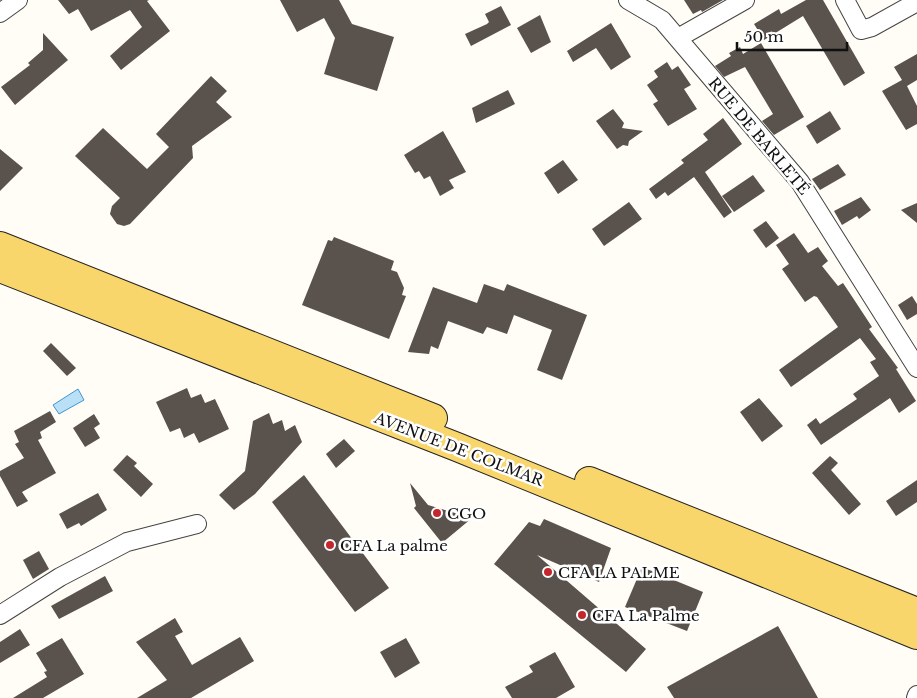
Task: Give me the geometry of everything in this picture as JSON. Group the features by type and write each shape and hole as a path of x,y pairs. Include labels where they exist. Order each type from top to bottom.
{"main road":[{"name":"AVENUE DE COLMAR","path":"0,246 917,612"},
{"name":"AVENUE DE COLMAR","path":"0,268 457,447 917,635"}],"street":[{"path":"0,13 18,0"},
{"name":"RUE DE BARLETÉ","path":"628,0 654,14 678,38 800,182 917,368"},
{"path":"678,38 745,0"},
{"path":"845,0 861,30 872,27 917,2"},
{"path":"0,615 60,577 127,542 197,524"}],"water":[{"path":"78,389 84,400 59,414 53,405"}],"building":[{"path":"58,0 149,0 147,1 170,31 121,70 110,56 142,27 130,10 91,31 78,9 69,14"},
{"path":"280,0 339,0 352,24 394,37 377,91 324,74 335,38 324,18 297,32"},
{"path":"684,0 723,0 702,12 701,10 693,14"},
{"path":"806,0 823,0 865,73 844,86 803,16 764,40 754,24 779,9 781,14"},
{"path":"501,6 511,25 471,46 465,34 487,24 489,22 485,14"},
{"path":"540,15 551,42 531,53 517,28"},
{"path":"611,23 631,57 611,70 596,48 573,62 567,51"},
{"path":"43,33 68,60 15,105 1,87 30,65 28,63 43,50"},
{"path":"761,43 804,117 774,135 762,121 773,114 745,67 724,77 715,66 731,56 729,53 740,47 743,54"},
{"path":"917,54 917,80 907,86 917,106 917,124 906,130 882,91 902,80 894,67"},
{"path":"667,62 672,70 678,66 691,85 684,89 697,109 668,126 653,104 658,101 647,85 658,77 654,71"},
{"path":"211,76 227,91 216,102 232,117 192,146 193,158 130,224 124,226 117,224 110,214 112,206 120,198 75,156 103,128 147,169 169,147 156,134"},
{"path":"508,90 515,104 476,123 472,108"},
{"path":"613,109 624,123 622,128 643,131 629,141 628,146 623,145 617,149 596,121"},
{"path":"830,111 841,129 817,144 806,126"},
{"path":"723,118 742,144 705,172 732,212 724,218 694,177 668,196 665,192 656,199 649,189 684,163 681,160 708,140 703,134"},
{"path":"443,131 466,172 449,180 454,188 440,196 430,176 424,179 419,171 415,173 404,155"},
{"path":"0,149 23,168 0,191"},
{"path":"563,160 578,180 558,194 544,173"},
{"path":"838,164 846,175 820,190 812,179"},
{"path":"753,175 765,191 734,212 722,196"},
{"path":"861,197 871,210 859,219 857,216 842,225 834,211"},
{"path":"629,202 642,219 604,246 592,229"},
{"path":"917,203 917,223 901,210"},
{"path":"766,221 779,238 766,248 753,230"},
{"path":"794,233 808,253 818,247 828,261 822,266 838,286 843,283 872,327 869,329 898,368 896,369 916,401 899,413 890,398 821,445 807,425 816,418 820,424 857,399 853,394 879,376 870,362 876,359 860,338 791,387 779,370 838,327 817,297 814,296 805,302 782,269 789,264 776,245"},
{"path":"334,237 394,261 391,270 397,272 404,288 402,295 406,296 389,339 302,305 328,240 332,241"},
{"path":"484,284 504,291 507,284 587,315 562,380 537,370 552,330 514,315 507,334 487,327 483,334 448,321 438,349 431,346 429,354 408,352 433,287 477,303"},
{"path":"912,296 917,304 917,314 907,320 898,305"},
{"path":"51,343 76,368 67,376 43,351"},
{"path":"187,388 191,398 201,394 205,403 215,399 229,429 199,443 194,433 184,438 180,428 170,432 156,402"},
{"path":"759,398 783,426 762,442 740,412"},
{"path":"50,411 56,422 40,432 42,438 38,440 56,473 22,492 28,501 17,507 0,476 0,471 24,458 15,444 19,442 14,431"},
{"path":"269,413 273,424 282,420 285,431 295,425 302,442 255,494 234,510 219,495 245,471 253,421"},
{"path":"94,414 100,424 94,428 100,438 85,447 73,428"},
{"path":"344,439 355,451 336,468 326,454"},
{"path":"127,455 137,463 134,466 153,484 141,497 113,470"},
{"path":"830,456 838,463 831,470 861,504 849,515 812,473"},
{"name":"CFA La palme","path":"304,475 389,588 355,612 272,502"},
{"path":"917,480 917,502 896,516 886,501"},
{"name":"CGO","path":"410,483 428,505 472,518 442,543 414,508 416,506"},
{"path":"98,493 107,510 81,526 79,523 67,529 59,514"},
{"name":"CFA La Palme","path":"544,519 611,548 599,582 537,555 646,649 626,672 494,564 529,522 540,526"},
{"path":"39,551 49,569 33,579 23,560"},
{"path":"642,567 703,592 687,631 625,607"},
{"path":"105,576 113,591 59,619 51,606"},
{"path":"175,618 183,632 175,636 192,665 240,637 254,661 191,698 137,698 167,680 136,642"},
{"path":"778,626 818,698 674,698 667,687"},
{"path":"20,629 30,645 0,663 0,642"},
{"path":"62,638 84,674 43,698 13,698 47,677 44,672 47,671 36,653"},
{"path":"406,638 420,663 395,678 380,652"},
{"path":"555,652 575,687 556,698 512,698 505,687 533,672 529,666"}],"place":[{"name":"CGO","path":"437,513"},
{"name":"CFA La palme","path":"330,545"},
{"name":"CFA LA PALME","path":"548,572"},
{"name":"CFA La Palme","path":"582,615"}]}
